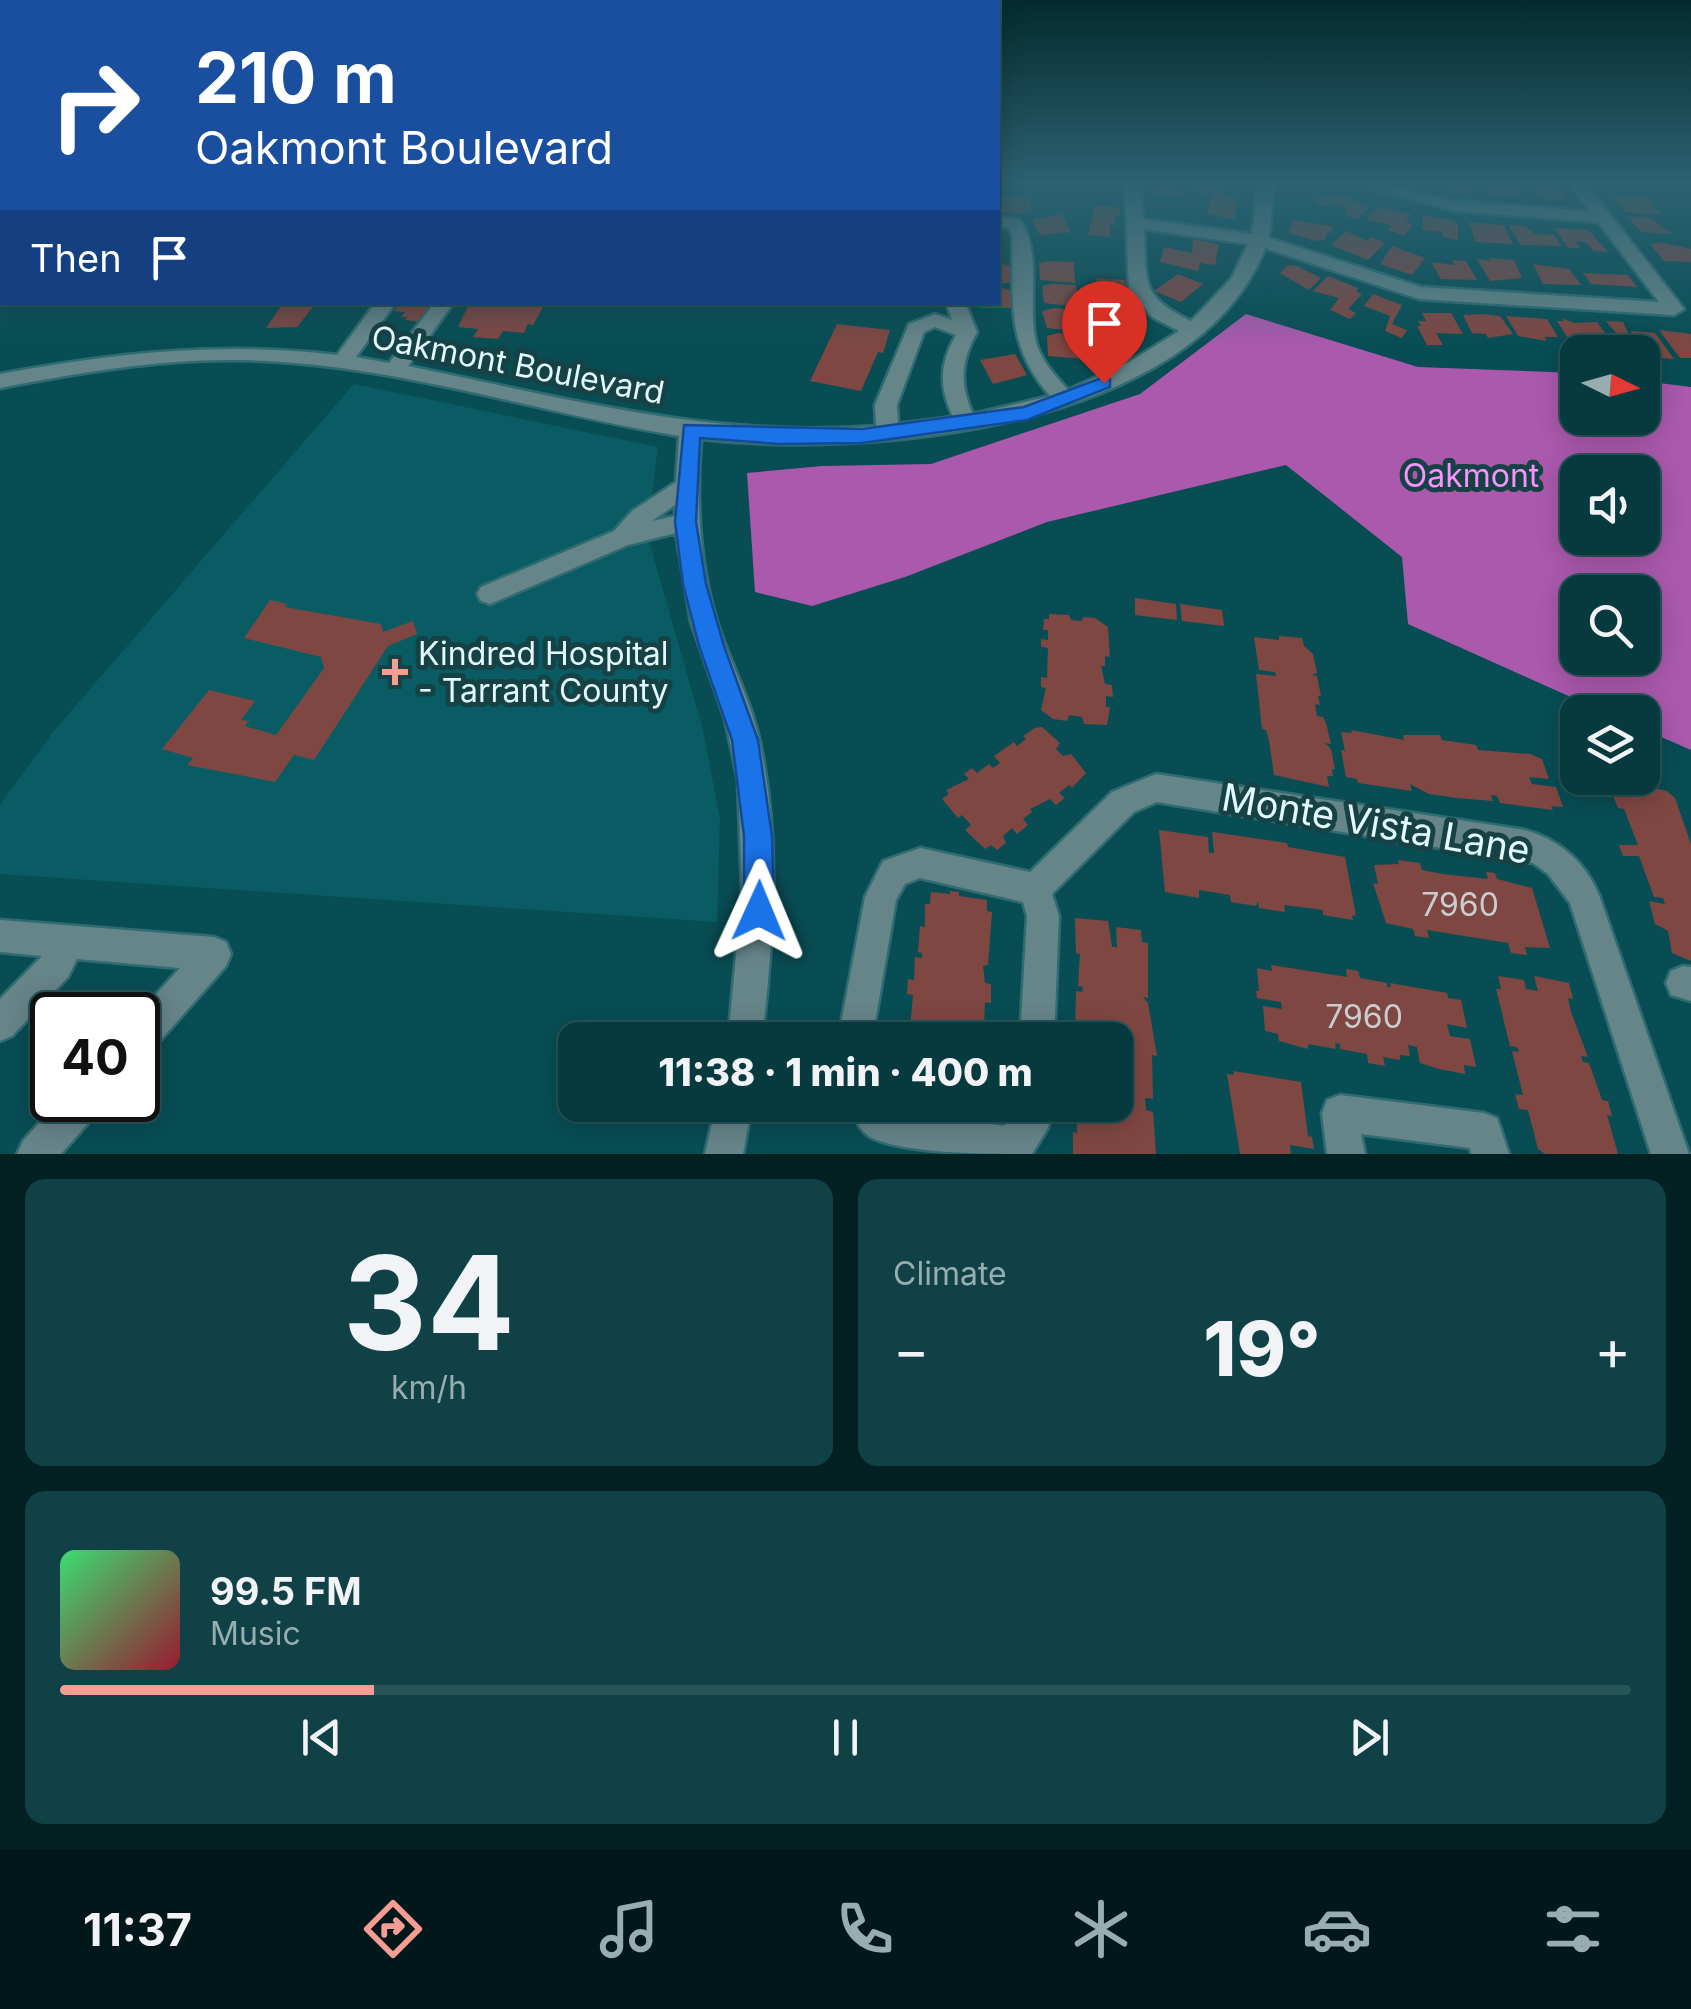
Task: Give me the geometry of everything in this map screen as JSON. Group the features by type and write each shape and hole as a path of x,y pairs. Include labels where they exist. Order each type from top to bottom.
{"street":[{"path":"1021,239 1026,338 1036,367 1064,400"},
{"path":"1136,239 1138,290 1159,313 1195,331"},
{"path":"1250,239 1420,293 1674,309 1621,239"},
{"name":"Oakmont Boulevard","path":"0,380 114,362 267,355 395,370 691,430 779,437 887,433 1027,413 1135,369 1195,331 1238,288 1258,240"},
{"path":"384,305 394,333 395,370"},
{"path":"342,362 440,305"},
{"path":"956,305 967,332"},
{"path":"887,433 889,393 916,328 936,320 967,332"},
{"path":"966,423 951,385 951,373 954,352 967,332"},
{"path":"691,430 686,522 695,584 712,646 737,710 753,786 761,885 747,1022"},
{"path":"623,537 640,517 686,486"},
{"path":"490,594 623,537 686,522"},
{"name":"Monte Vista Lane","path":"1035,890 1122,802 1156,788 1540,848 1559,861 1583,895 1670,1154"},
{"path":"859,1022 881,897 894,872 920,863 1035,890 1042,916 1038,1022"},
{"path":"0,936 214,954 160,1015"},
{"path":"0,1024 56,966 68,943"},
{"path":"1346,1154 1340,1113 1484,1131 1490,1154"},
{"path":"36,1154 64,1122"},
{"path":"724,1154 731,1122"},
{"path":"879,1122 1003,1146 1024,1138 1031,1122"}],"shaded area":[{"name":"Kindred Hospital - Tarrant County","path":"354,384 658,447 647,534 703,730 720,819 717,922 0,874 0,805 53,732"}],"green space":[{"name":"Oakmont","path":"1246,314 1418,367 1560,372 1560,435 1660,435 1660,383 1691,387 1691,750 1660,736 1660,695 1566,695 1408,624 1402,557 1286,465 1047,522 905,577 812,606 755,592 747,473 822,466 931,464 1140,394"}],"building":[{"path":"1193,239 1219,244 1215,265 1200,263 1198,271 1160,262 1164,247 1192,253"},
{"path":"1338,239 1375,239 1385,243 1368,260 1331,245"},
{"path":"1474,239 1511,239 1513,244"},
{"path":"1517,239 1557,239 1562,246 1521,245"},
{"path":"1562,239 1596,239 1608,252 1594,251 1586,242 1575,241 1580,248 1568,248"},
{"path":"1659,242 1691,249 1691,262 1664,261 1650,244"},
{"path":"1392,246 1425,258 1412,275 1380,264"},
{"path":"1488,258 1514,260 1522,278 1490,281 1477,259 1491,261"},
{"path":"1452,260 1466,261 1477,280 1441,279 1431,262 1455,265"},
{"path":"1074,262 1075,283 1040,280 1039,263"},
{"path":"1000,263 1012,266 1014,282 1000,284"},
{"path":"1533,264 1569,269 1581,285 1543,284"},
{"path":"1288,265 1321,278 1309,290 1280,273"},
{"path":"1583,273 1628,275 1637,287 1591,284"},
{"path":"1178,274 1203,284 1181,302 1154,291"},
{"path":"1328,276 1358,288 1356,291 1362,294 1348,309 1356,313 1350,319 1330,310 1339,298 1313,291"},
{"path":"1096,278 1125,280 1133,320 1102,319"},
{"path":"1076,285 1079,307 1044,303 1042,286"},
{"path":"1000,288 1014,291 1015,308 979,308 1000,305"},
{"path":"1373,294 1402,305 1392,324 1407,330 1402,338 1385,331 1390,316 1364,306"},
{"path":"282,305 315,305 297,327 266,328"},
{"path":"398,305 437,305 421,322 405,320 407,317 401,317 405,312 394,311"},
{"path":"469,305 544,305 524,333 503,331 498,339 473,337 478,329 458,327"},
{"path":"1080,310 1082,332 1047,328 1042,311"},
{"path":"1422,313 1451,313 1463,334 1436,333 1443,345 1427,345 1417,326 1421,326 1418,321 1426,321"},
{"path":"1463,315 1500,316 1513,334 1488,338 1486,334 1472,333"},
{"path":"1506,316 1547,319 1558,337 1544,337 1547,341 1518,336"},
{"path":"1562,318 1574,323 1597,322 1606,335 1566,335 1557,321 1564,321"},
{"path":"1606,321 1623,322 1629,335 1618,335"},
{"path":"837,324 890,330 883,353 878,352 861,391 810,381"},
{"path":"1659,330 1691,334 1691,358 1680,358"},
{"path":"1631,331 1655,333 1633,335"},
{"path":"1083,335 1085,359 1048,356 1047,336"},
{"path":"1660,340 1674,359 1660,355"},
{"path":"1015,354 1027,375 993,384 980,360"},
{"path":"1135,598 1176,604 1177,620 1135,615"},
{"path":"270,600 287,604 285,607 381,624 383,632 413,621 417,634 388,646 314,760 294,755 275,782 187,765 193,758 162,749 209,690 255,701 241,720 249,721 245,726 276,735 324,668 321,657 244,638"},
{"path":"1180,604 1222,610 1224,626 1182,621"},
{"path":"1049,614 1069,615 1071,620 1081,621 1084,617 1095,618 1108,627 1110,657 1105,656 1105,666 1101,666 1105,684 1112,685 1113,697 1106,696 1106,707 1110,707 1107,725 1084,724 1082,717 1069,715 1067,721 1053,719 1041,710 1046,688 1041,687 1041,677 1047,678 1048,648 1041,647 1041,639 1048,640 1048,630 1043,630"},
{"path":"1279,636 1302,638 1313,654 1317,673 1312,675 1317,676 1321,696 1320,705 1315,704 1317,716 1326,723 1331,744 1325,743 1331,749 1335,769 1333,776 1327,776 1329,787 1274,775 1269,741 1262,729 1256,674 1276,676 1275,672 1259,670 1254,637 1279,640"},
{"path":"1042,727 1060,743 1056,749 1063,756 1071,754 1086,773 1072,788 1069,785 1059,793 1065,798 1056,805 1050,799 1030,809 1032,812 1023,819 1028,825 1017,834 1012,828 1003,836 1006,843 997,850 991,845 985,849 965,830 971,825 962,815 958,818 942,799 949,794 946,790 969,779 964,774 972,768 977,773 989,764 993,768 1000,763 994,756 1014,742 1017,746 1026,739 1023,736"},
{"path":"1351,730 1404,740 1403,735 1440,735 1442,740 1476,745 1478,750 1530,754 1542,759 1549,779 1529,777 1532,784 1556,787 1563,807 1551,806 1553,810 1500,803 1497,796 1491,795 1493,801 1429,794 1410,784 1412,791 1358,783 1357,779 1346,777 1341,750 1345,751 1341,732 1352,733"},
{"path":"1660,789 1675,798 1691,844 1691,961 1672,953 1668,931 1655,924 1649,901 1665,904 1663,898 1654,897 1639,856 1623,856 1619,845 1638,845 1624,809 1618,808 1613,795 1660,795"},
{"path":"1159,830 1208,837 1209,853 1214,853 1212,832 1287,843 1288,847 1345,857 1356,916 1352,915 1353,920 1323,915 1323,910 1284,905 1285,912 1259,908 1258,901 1256,906 1231,902 1230,895 1199,890 1199,898 1165,892"},
{"path":"1398,860 1420,863 1422,870 1442,874 1488,879 1486,872 1495,873 1497,879 1532,888 1550,948 1525,947 1527,955 1511,953 1508,943 1427,930 1429,938 1415,936 1413,929 1386,923 1373,883 1378,884 1374,865 1399,864"},
{"path":"931,892 959,892 959,896 987,900 987,911 992,912 988,965 983,966 985,983 991,984 991,1003 985,1002 984,1022 911,1022 913,995 907,994 908,979 914,980 915,957 922,958 918,952 920,926 925,927 925,904 930,904"},
{"path":"1075,918 1108,921 1112,947 1117,947 1116,927 1141,930 1142,942 1148,943 1148,998 1143,997 1148,1003 1157,1056 1152,1055 1153,1099 1145,1098 1146,1110 1153,1112 1156,1154 1073,1154 1077,1122 1133,1122 1133,1022 1075,1022 1076,991 1082,992 1083,987 1078,986 1080,954 1076,953"},
{"path":"1271,965 1347,977 1346,969 1358,971 1360,978 1387,983 1387,987 1391,987 1390,983 1447,993 1448,998 1461,1000 1467,1028 1447,1024 1450,1036 1470,1039 1476,1067 1464,1065 1465,1074 1420,1063 1417,1047 1408,1045 1410,1056 1400,1055 1400,1060 1383,1057 1385,1066 1368,1063 1367,1054 1340,1049 1340,1044 1335,1043 1336,1049 1308,1044 1308,1049 1279,1041 1278,1034 1265,1031 1263,1006 1282,1009 1281,1002 1257,998 1256,991 1257,968 1272,971"},
{"path":"1498,976 1524,980 1526,989 1538,991 1534,976 1569,983 1571,1012 1588,1057 1581,1056 1583,1062 1589,1063 1602,1100 1608,1101 1612,1116 1607,1115 1618,1154 1545,1154 1538,1149 1528,1110 1519,1109 1515,1094 1523,1095 1512,1051 1519,1052 1517,1047 1510,1046 1496,989 1501,989"},
{"path":"1233,1071 1301,1082 1308,1136 1312,1137 1314,1149 1290,1145 1291,1154 1240,1154 1227,1074 1234,1075"}],"place":[{"name":"Kindred Hospital - Tarrant County","path":"395,672"}],"route":[{"path":"759,911 758,836 745,740 695,584 686,522 691,430 779,437 862,436 1027,413 1104,383"}]}
